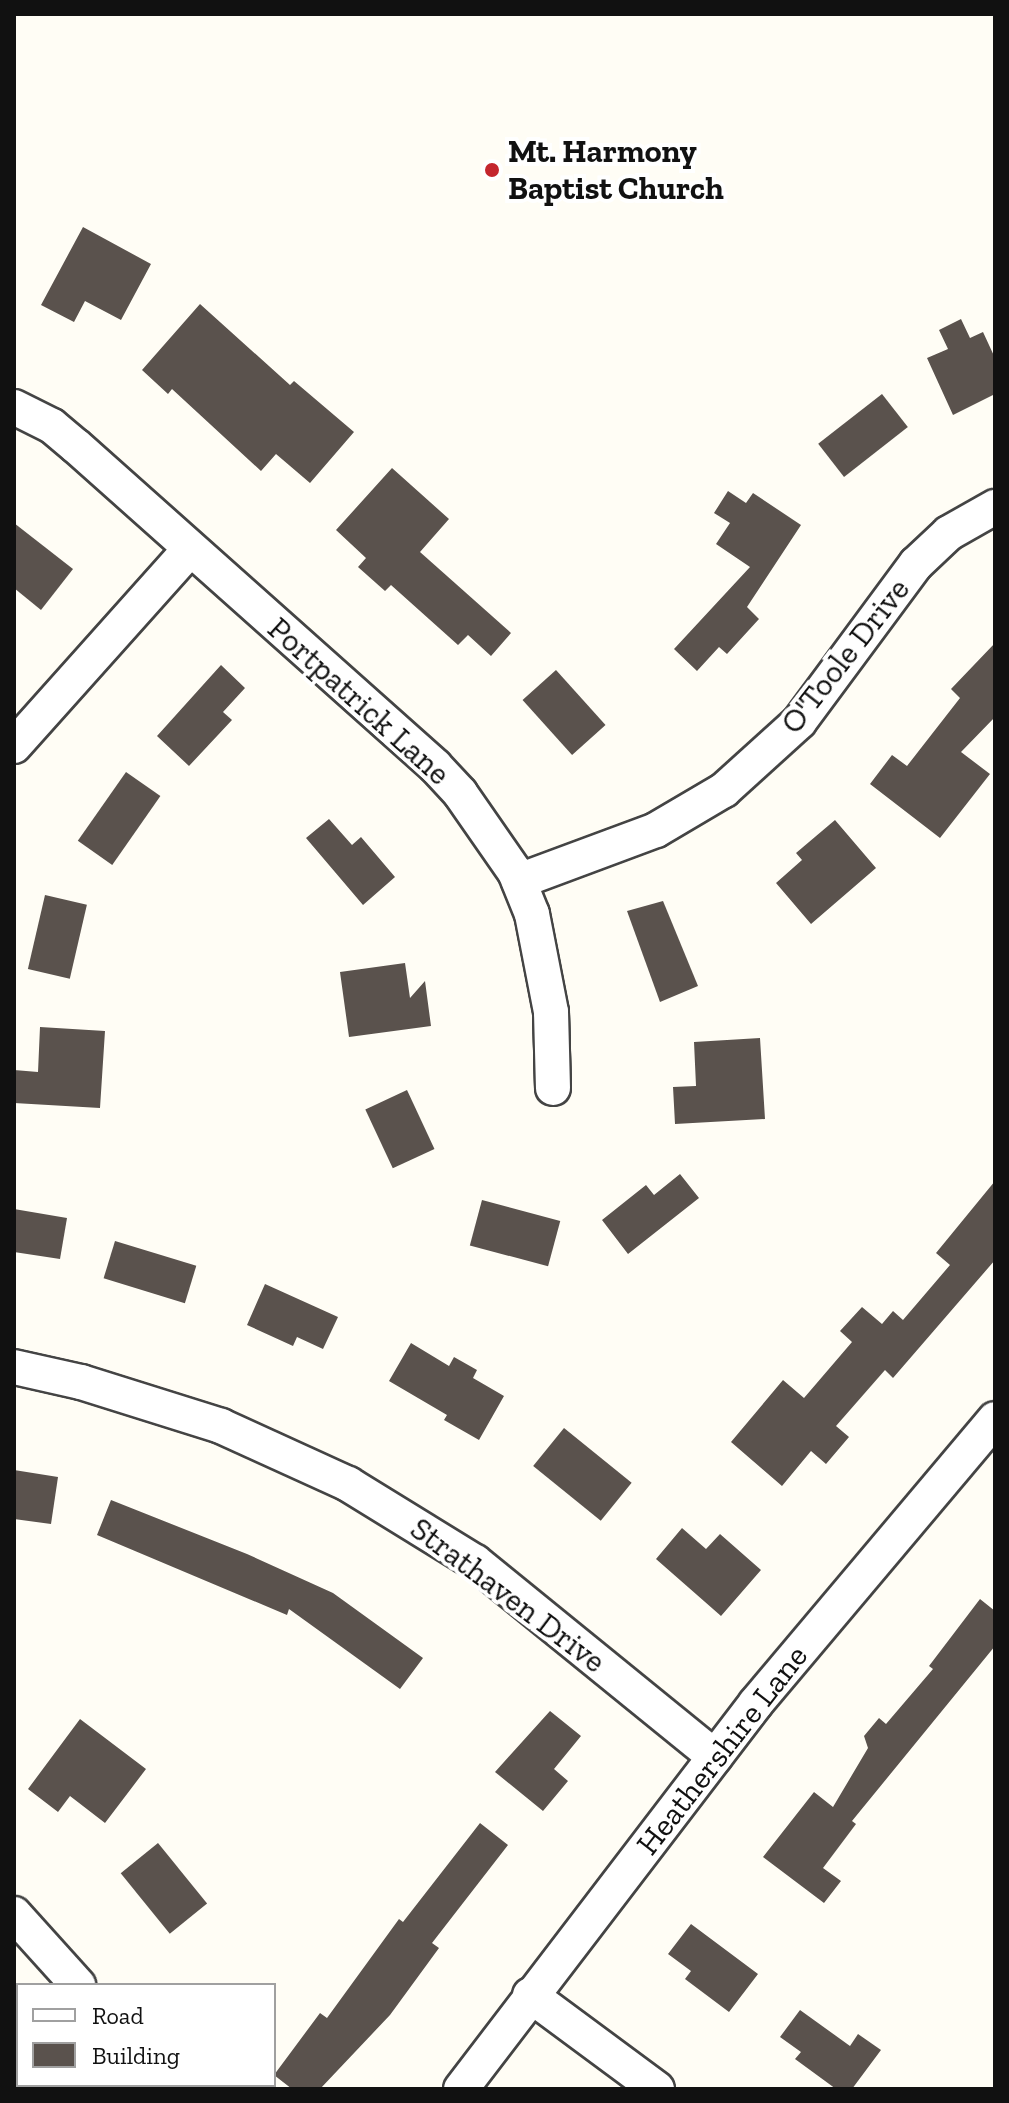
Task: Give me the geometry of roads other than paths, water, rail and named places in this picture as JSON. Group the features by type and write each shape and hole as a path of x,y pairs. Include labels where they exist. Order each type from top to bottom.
{"street":[{"name":"Portpatrick Lane","path":"14,407 52,426 76,446 189,550 435,766 460,793 519,881 532,914 551,1012 553,1088"},
{"name":"O'Toole Drive","path":"519,881 656,830 724,790 764,757 799,722 916,564 949,533 995,507"},
{"path":"14,746 189,550"},
{"name":"Strathaven Drive","path":"14,1367 81,1382 221,1426 348,1484 475,1562 715,1757"},
{"name":"Heathershire Lane","path":"461,2089 715,1757 995,1419"},
{"path":"14,1914 76,1983"},
{"path":"530,1995 657,2089"}],"place":[{"name":"Mt. Harmony Baptist Church","path":"492,170"}]}
